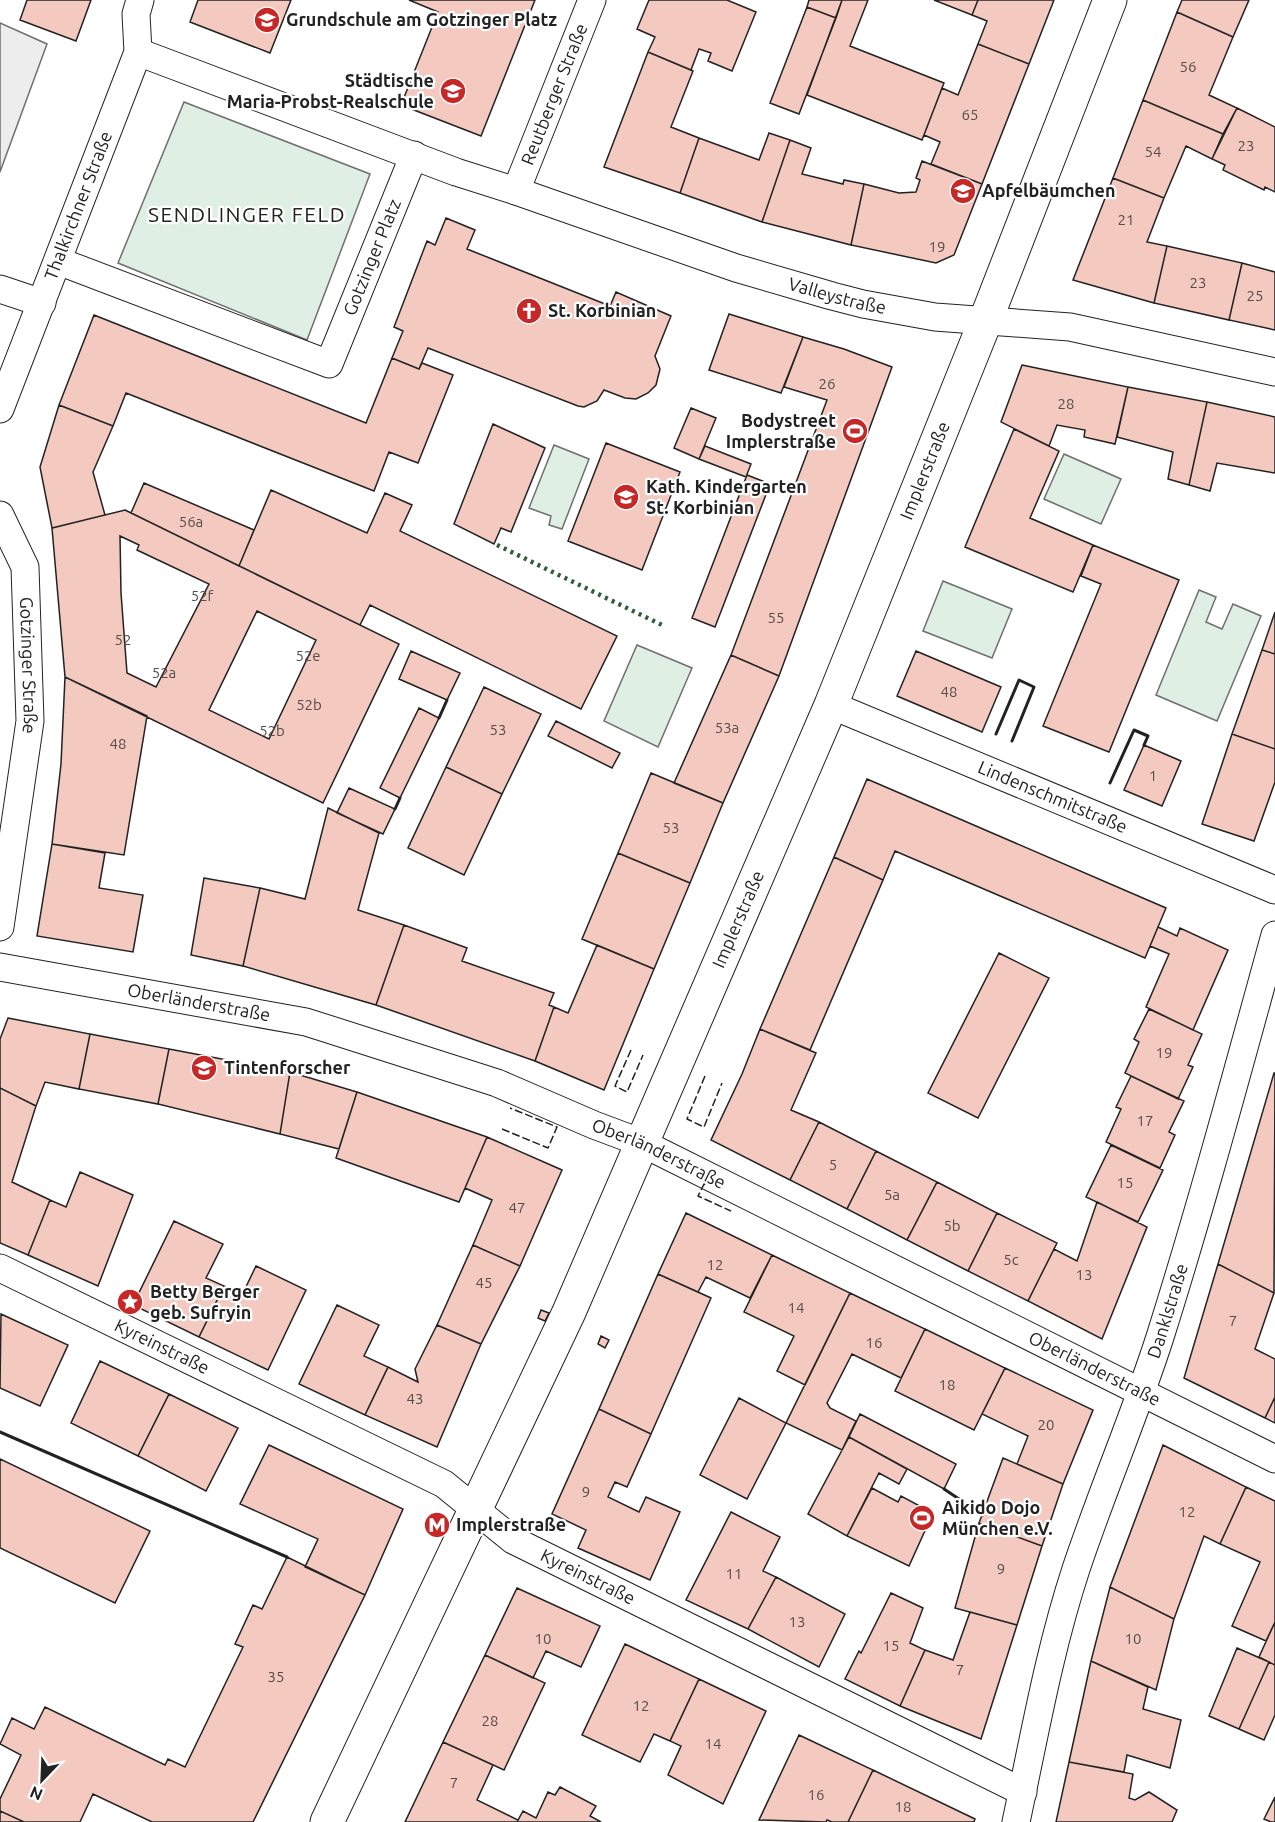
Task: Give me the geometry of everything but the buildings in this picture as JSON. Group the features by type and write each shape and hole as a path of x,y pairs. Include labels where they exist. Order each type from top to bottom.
{"main road":[{"name":"Implerstraße","path":"327,1822 569,1312 656,1149 985,322 1110,0"}],"street":[{"name":"Thalkirchner Straße","path":"0,409 138,52 136,14 140,0"},
{"name":"Reutberger Straße","path":"516,191 592,0"},
{"path":"138,52 414,155"},
{"name":"Valleystraße","path":"414,155 456,172 702,257 832,296 900,312 985,322 1070,327 1275,372"},
{"name":"Gotzinger Platz","path":"58,261 330,364 414,155"},
{"path":"0,289 42,303"},
{"name":"Gotzinger Straße","path":"0,515 25,567 30,721 0,927"},
{"name":"Lindenschmitstraße","path":"831,705 1275,890"},
{"name":"Danklstraße","path":"1016,1822 1058,1633 1071,1586 1104,1486 1140,1393 1168,1310 1201,1201 1275,935"},
{"name":"Oberländerstraße","path":"0,967 306,1022 497,1083 656,1149 1275,1459"},
{"name":"Kyreinstraße","path":"0,1268 444,1484 513,1540 1023,1792"}],"green space":[{"path":"184,102 370,174 307,340 118,263"},
{"path":"554,445 589,459 562,529 549,525 551,516 529,508"},
{"path":"1064,454 1121,479 1101,524 1044,499"},
{"path":"943,581 1012,609 992,658 923,631"},
{"path":"1199,590 1216,597 1206,622 1222,629 1233,604 1261,616 1217,721 1156,695"},
{"path":"637,645 692,668 658,747 604,721"}],"shaded area":[{"path":"0,23 47,44 0,172"}],"hedge":[{"path":"497,545 662,625"}],"fence":[{"path":"631,1050 615,1086 627,1092 643,1055"},
{"path":"705,1076 687,1119 704,1127 722,1083"},
{"path":"502,1129 548,1148 557,1127 510,1108"},
{"path":"705,1185 698,1196 731,1211"}],"wall":[{"path":"996,734 1019,680 1034,687 1012,741"},
{"path":"439,718 447,700"},
{"path":"1110,783 1134,730 1148,736 1144,745"},
{"path":"395,809 400,798"},
{"path":"0,1432 287,1557"},
{"path":"944,1489 983,1515"}],"place":[{"name":"Grundschule am Gotzinger Platz","path":"267,20"},
{"name":"Städtische Maria-Probst-Realschule","path":"453,91"},
{"name":"Apfelbäumchen","path":"963,191"},
{"name":"St. Korbinian","path":"529,311"},
{"name":"Bodystreet Implerstraße","path":"855,431"},
{"name":"Kath. Kindergarten St. Korbinian","path":"626,497"},
{"name":"Tintenforscher","path":"204,1068"},
{"name":"Betty Berger geb. Sufryin","path":"130,1302"},
{"name":"Aikido Dojo München e.V.","path":"922,1518"},
{"name":"Implerstraße","path":"437,1525"}],"district":[{"name":"SENDLINGER FELD","path":"247,215"}]}
